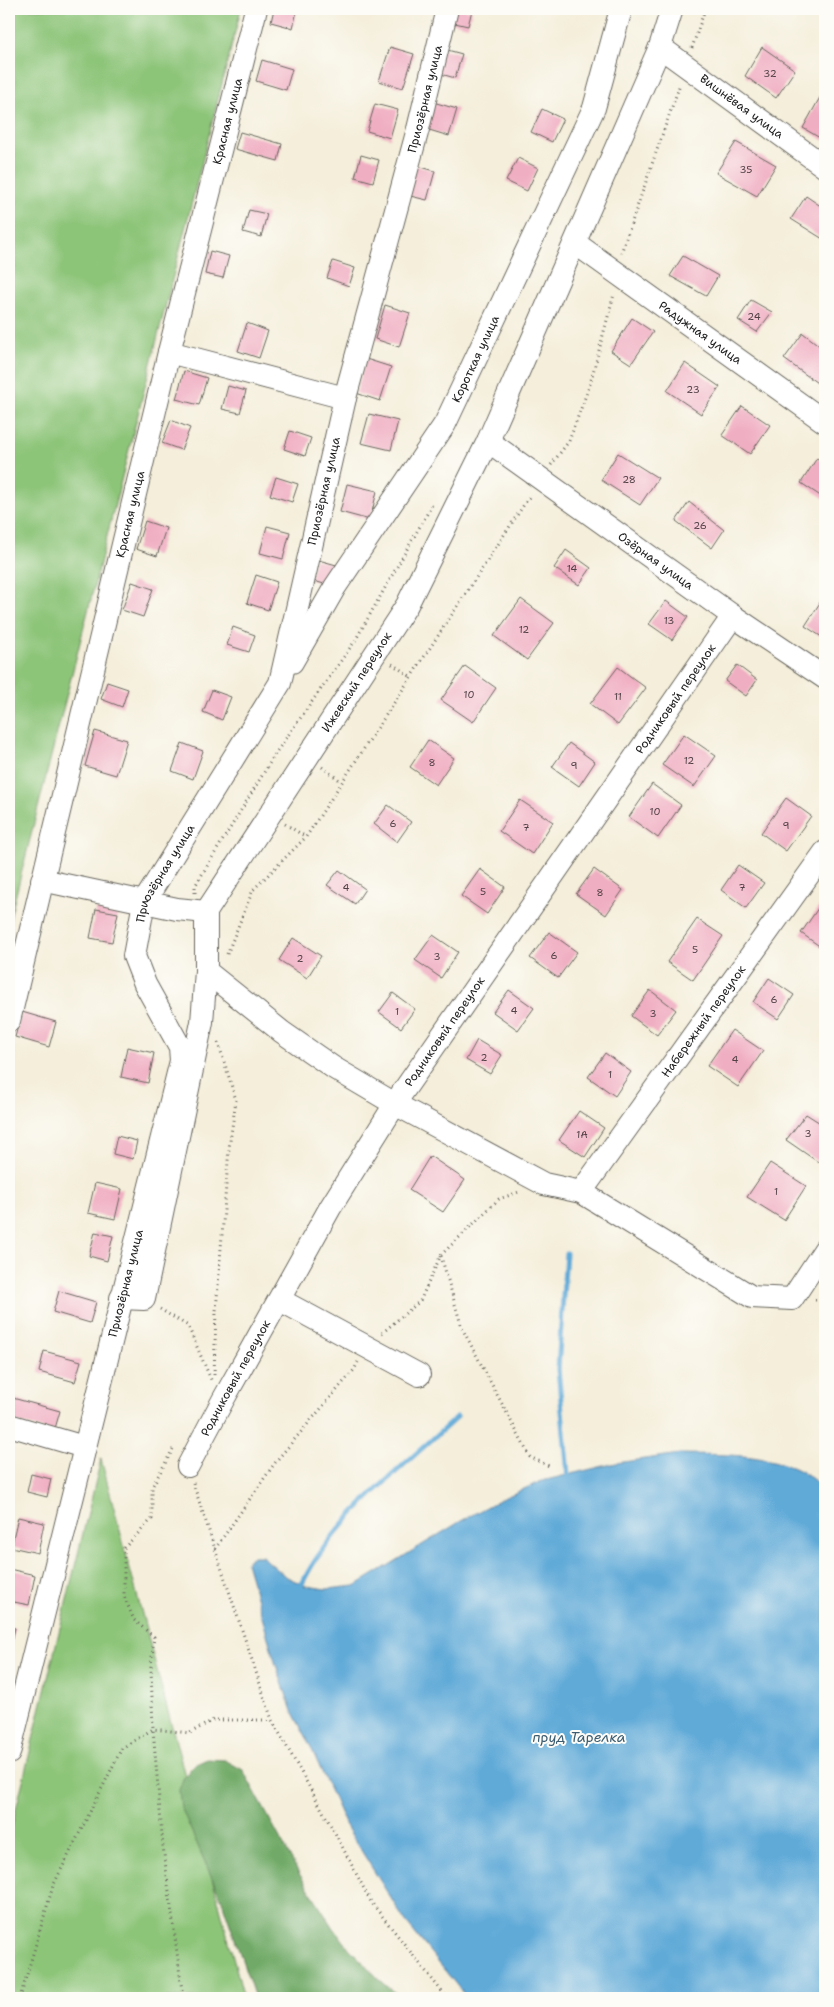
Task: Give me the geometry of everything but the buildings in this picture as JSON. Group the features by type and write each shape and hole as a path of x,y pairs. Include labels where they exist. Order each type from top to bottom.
{"street":[{"name":"Красная улица","path":"9,1021 170,352 256,9"},
{"name":"Приозёрная улица","path":"9,1753 181,1061 180,1047 145,984 134,956 144,902 280,683 345,398 418,129 447,9"},
{"name":"Короткая улица","path":"280,683 335,586 445,424 594,108 620,9"},
{"name":"Ижевский переулок","path":"206,912 407,605 488,441 660,47 672,9"},
{"name":"Вишнёвая улица","path":"660,47 825,167"},
{"name":"Радужная улица","path":"574,242 825,422"},
{"path":"170,352 345,398"},
{"name":"Озёрная улица","path":"488,441 733,616 825,678"},
{"name":"Родниковый переулок","path":"188,1466 222,1400 280,1300 330,1208 395,1104 733,616"},
{"name":"Набережный переулок","path":"581,1192 825,852"},
{"path":"42,880 144,902 206,912 211,975 144,1299 122,1298"},
{"path":"211,975 304,1048 334,1068 395,1104 544,1184 581,1192 752,1297 792,1299 825,1248"},
{"path":"280,1300 419,1375"},
{"path":"9,1425 84,1447"}],"path":[{"path":"211,975 253,890 306,837 541,479 569,441 590,384 619,275 620,256 705,9"},
{"path":"206,912 194,900 195,886 277,751 355,641 436,498"},
{"path":"270,814 306,837"},
{"path":"144,1299 188,1326 213,1384 224,1215 236,1100 217,1036"},
{"path":"441,1256 462,1328 530,1457 549,1466"},
{"path":"173,1448 152,1487 152,1518 124,1548 124,1596 134,1620 154,1636 150,1666 153,1729 163,1846 183,1998"},
{"path":"188,1466 272,1720 371,1902 447,1998"},
{"path":"20,1998 53,1886 122,1748 153,1729 190,1733 213,1720 272,1720"}],"green space":[{"path":"9,9 241,9 9,922"},
{"path":"101,1459 244,1998 9,1998 9,1838"},
{"path":"207,1759 225,1760 243,1770 300,1875 334,1928 349,1948 379,1979 401,1998 255,1998 222,1901 181,1807 179,1790 184,1777 194,1765"}],"water":[{"name":"пруд Тарелка","path":"680,1454 738,1456 777,1462 795,1468 811,1478 825,1491 825,1998 467,1998 405,1921 346,1826 309,1743 292,1711 276,1665 246,1562 253,1556 262,1556 285,1576 306,1586 327,1589 355,1586 461,1521 501,1499 542,1481 616,1463"}],"waterway":[{"path":"566,1253 558,1369 568,1475"},
{"path":"302,1584 331,1538 350,1516 393,1474 457,1417"}]}
